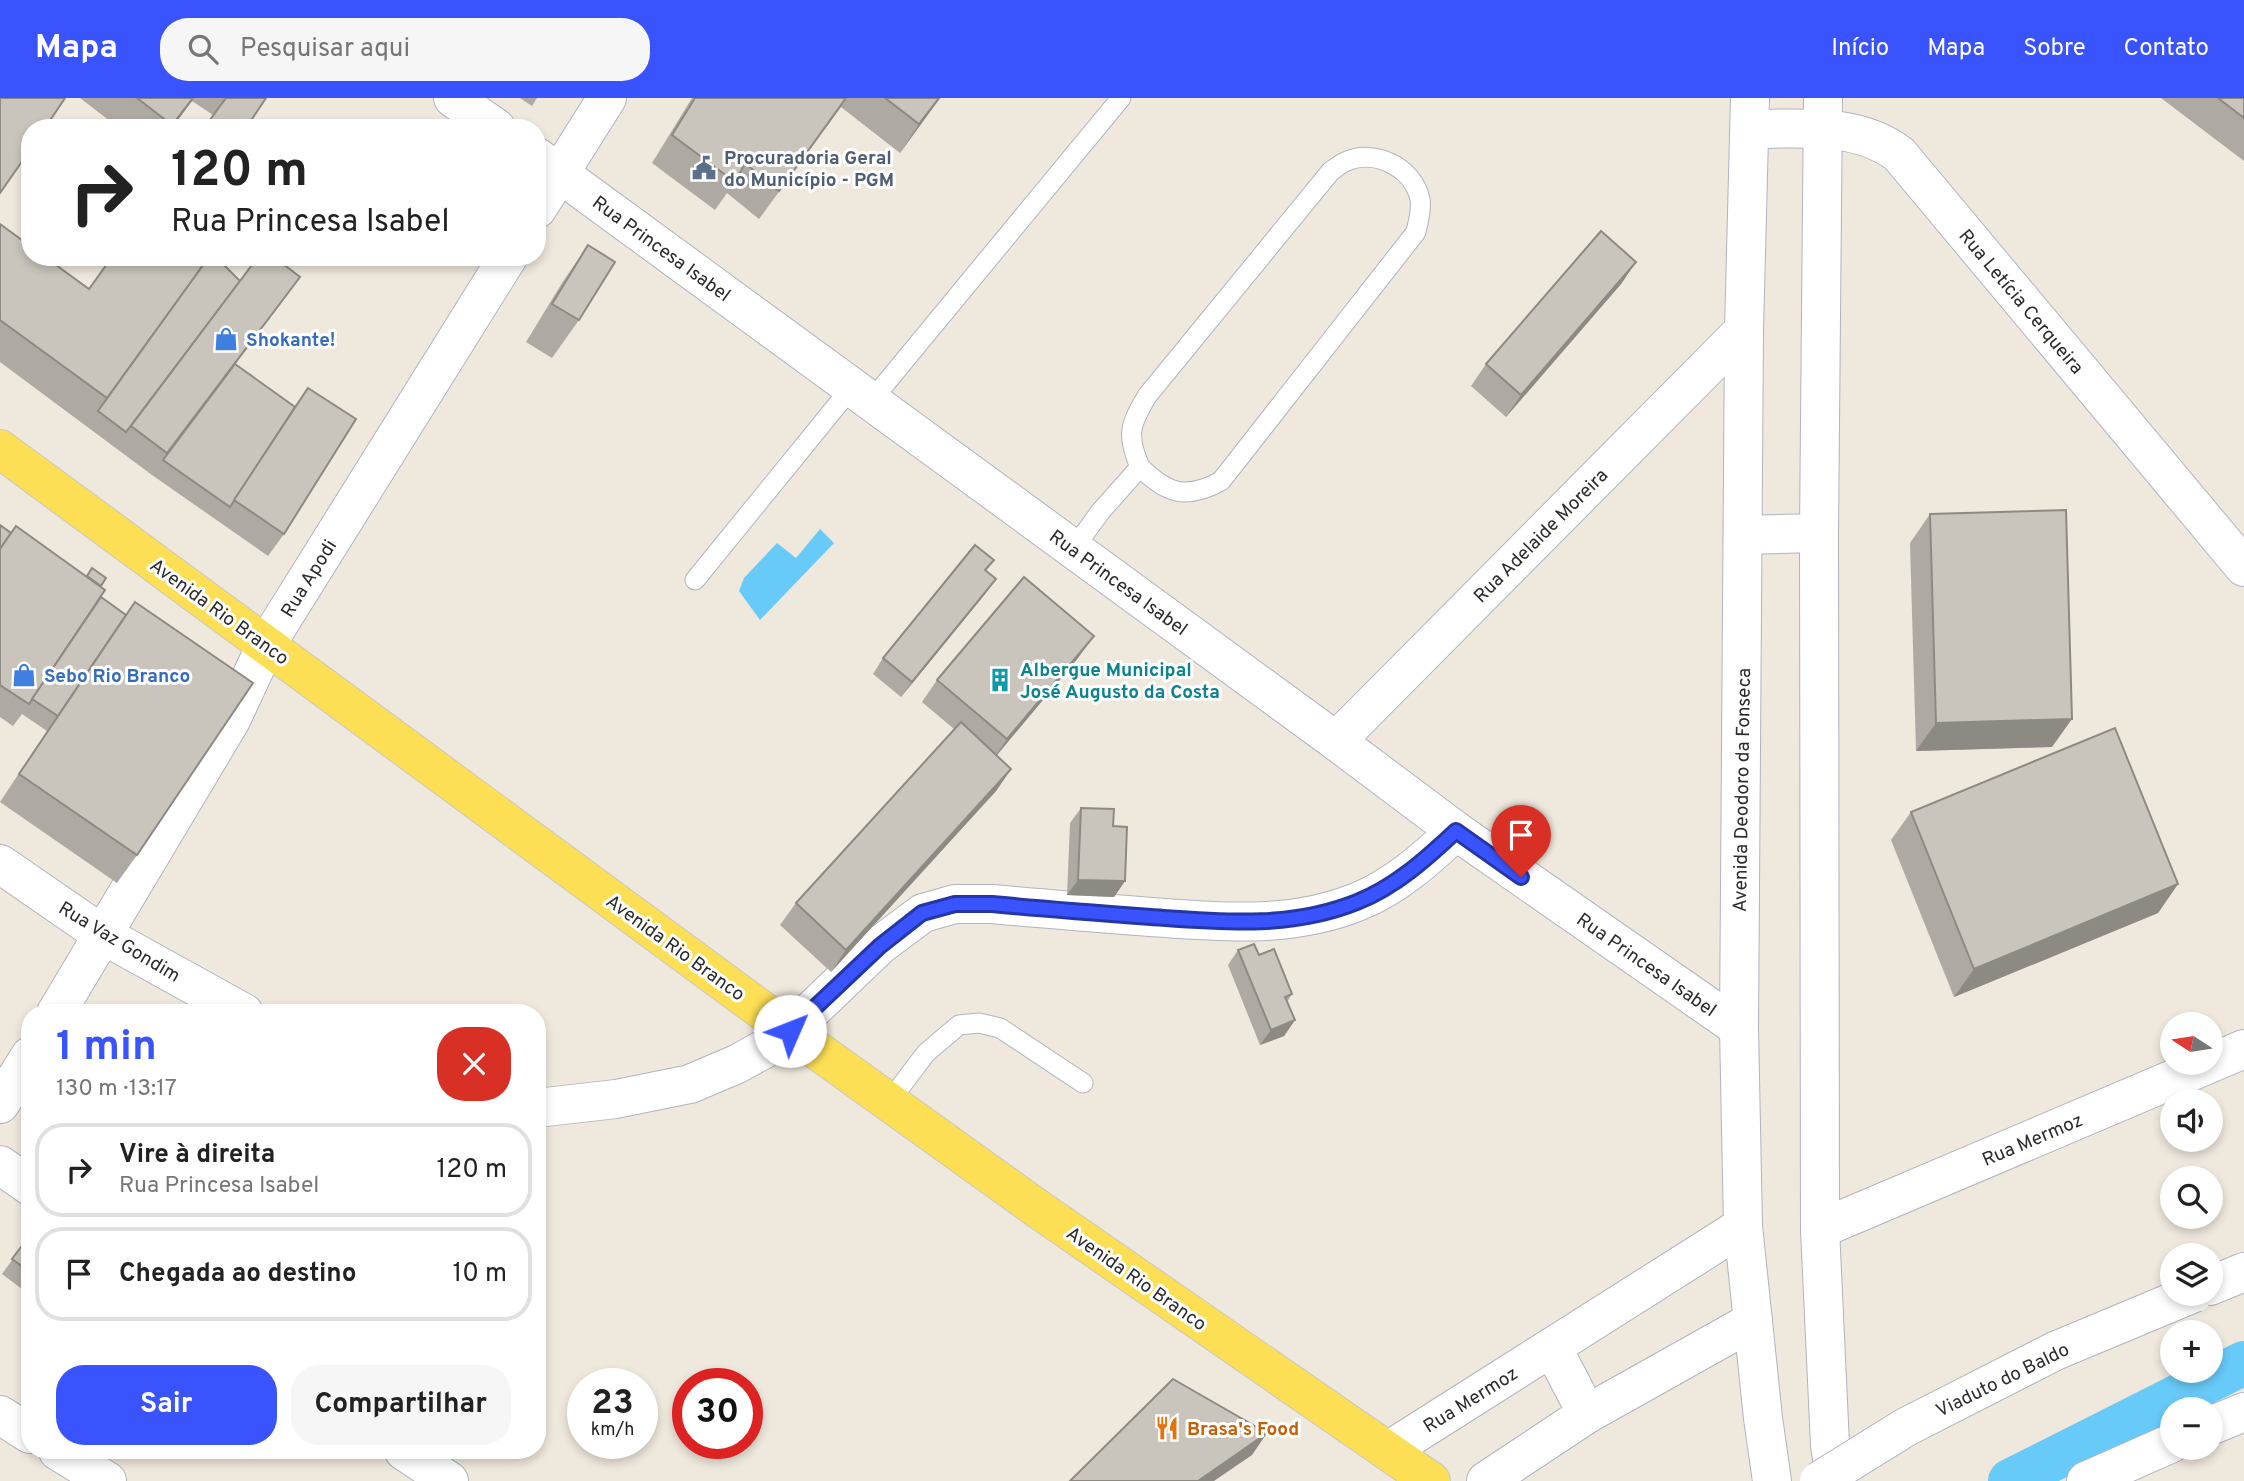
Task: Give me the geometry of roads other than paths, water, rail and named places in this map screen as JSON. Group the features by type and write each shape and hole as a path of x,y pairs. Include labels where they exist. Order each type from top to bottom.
{"main road":[{"name":"Avenida Rio Branco","path":"0,449 790,1031 1049,1217 1431,1481"}],"street":[{"path":"453,98 483,119"},
{"path":"548,165 607,98"},
{"name":"Rua Letícia Cerqueira","path":"1750,113 1823,113 1899,154 2244,567"},
{"name":"Avenida Deodoro da Fonseca","path":"1750,113 1744,330 1739,1028 1743,1226 1772,1481"},
{"path":"1823,113 1819,533 1820,1229 1830,1445 1835,1481"},
{"name":"Rua Princesa Isabel","path":"548,165 1456,831 1739,1028"},
{"name":"Rua Apodi","path":"61,1004 231,720 266,646 502,266"},
{"name":"Rua Adelaide Moreira","path":"1336,741 1744,330"},
{"path":"1744,535 1819,533"},
{"path":"546,1107 616,1099 690,1084 737,1064 790,1031 880,946 922,913 955,904 992,904 1224,922 1280,921 1322,915 1359,902 1393,884 1426,859 1456,831"},
{"name":"Rua Vaz Gondim","path":"0,864 103,935 228,1004"},
{"name":"Rua Mermoz","path":"1820,1229 2244,1049"},
{"path":"0,1104 21,1070"},
{"path":"0,1165 21,1180"},
{"name":"Rua Mermoz","path":"1388,1451 1743,1226"},
{"path":"2223,1281 2244,1272"},
{"name":"Viaduto do Baldo","path":"1819,1481 1906,1427 2055,1351 2163,1306"},
{"path":"1486,1481 1587,1414 1753,1321"},
{"path":"1552,1348 1587,1414"},
{"path":"2223,1421 2244,1412"},
{"path":"0,1415 21,1428"},
{"path":"2086,1481 2160,1448"},
{"path":"71,1459 107,1481"},
{"path":"416,1459 449,1481"}],"lane":[{"path":"695,580 1121,98"},
{"path":"1364,157 1388,161 1402,170 1415,186 1420,199 1416,232 1221,481 1206,489 1189,493 1172,491 1156,483 1140,467 1132,449 1132,421 1147,396 1331,172 1346,161 1364,157"},
{"path":"1073,549 1101,511 1140,467"},
{"path":"889,1102 926,1053 959,1025 979,1023 1000,1028 1083,1083"}],"water":[{"path":"820,529 834,543 760,620 739,591 744,578 777,543 796,558"}],"waterway":[{"path":"2010,1481 2244,1363"}],"place":[{"name":"Procuradoria Geral do Município - PGM","path":"704,168"},
{"name":"Shokante!","path":"226,339"},
{"name":"Sebo Rio Branco","path":"24,675"},
{"name":"Albergue Municipal José Augusto da Costa","path":"1000,680"},
{"name":"Brasa's Food","path":"1167,1428"}]}
